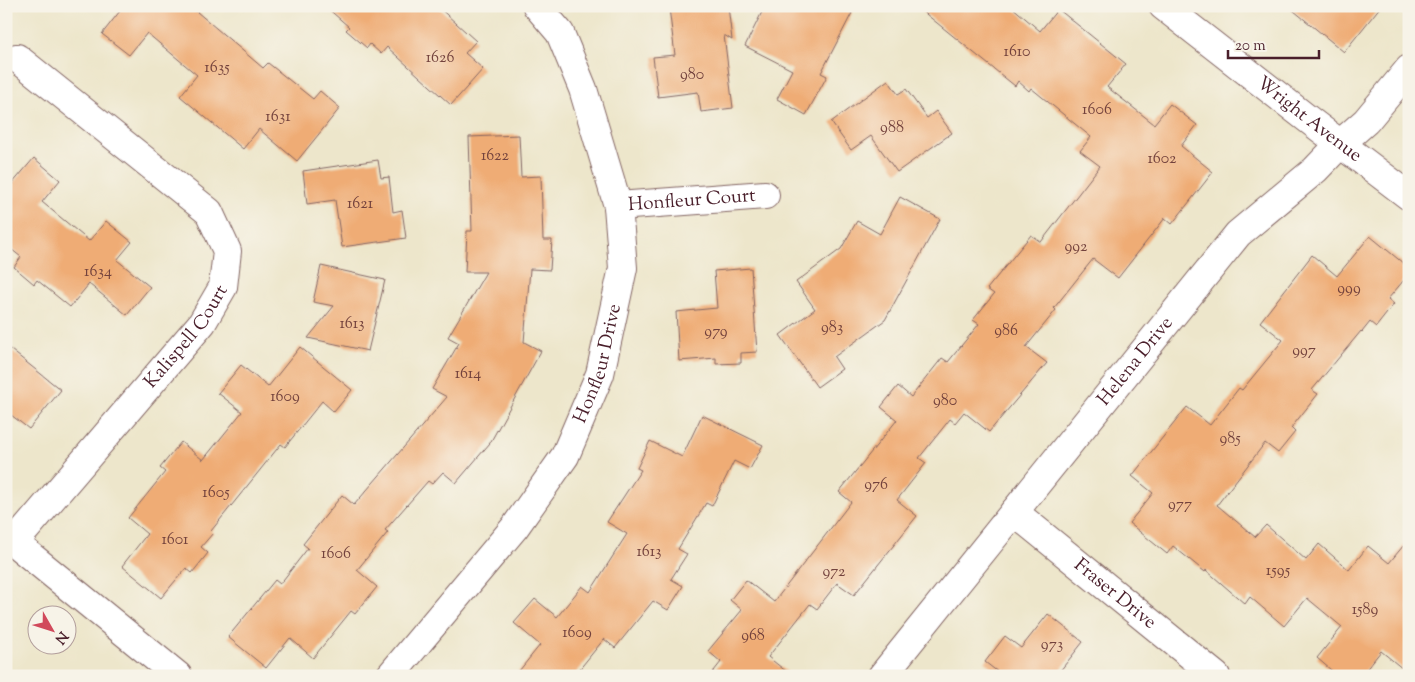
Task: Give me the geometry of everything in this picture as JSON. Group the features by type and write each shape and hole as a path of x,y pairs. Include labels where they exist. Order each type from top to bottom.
{"street":[{"name":"Honfleur Drive","path":"390,676 515,527 566,456 600,374 623,268 618,206 583,89 560,33 537,6"},
{"name":"Wright Avenue","path":"1163,6 1409,196"},
{"name":"Kalispell Court","path":"10,539 202,323 223,287 227,251 209,212 17,58"},
{"name":"Helena Drive","path":"882,676 1238,234 1316,170 1340,144 1366,121 1409,69"},
{"name":"Honfleur Court","path":"618,206 765,195"},
{"name":"Fraser Drive","path":"1014,512 1216,676"},
{"path":"10,539 178,676"}],"building":[{"path":"115,6 190,6 263,68 268,63 313,99 320,91 340,108 297,161 259,129 243,149 180,96 197,75 147,33 129,55 102,34 120,11"},
{"path":"325,6 437,6 476,41 465,53 483,69 451,105 387,47 381,54 370,44 367,48 346,30 349,27"},
{"path":"667,6 728,6 732,40 724,35 733,108 701,112 698,92 658,97 653,57 675,55 669,8"},
{"path":"765,6 839,6 852,13 821,73 827,76 806,115 777,99 792,70 745,46"},
{"path":"916,6 1011,6 1040,31 1058,9 1126,64 1107,87 1154,124 1170,104 1197,125 1181,146 1213,172 1172,224 1165,218 1118,278 1093,259 1026,347 1047,363 989,432 964,412 955,423 950,419 919,458 926,463 897,500 917,516 854,595 837,583 817,609 810,604 768,657 792,676 710,676 721,662 708,651 742,610 730,600 746,580 774,602 851,502 839,492 897,420 881,407 898,386 911,397 942,358 948,362 979,324 973,320 994,294 987,289 1031,235 1041,242 1100,166 1080,151 1091,137 1031,88 1029,91 1018,81 1015,86"},
{"path":"1288,6 1381,6 1344,52"},
{"path":"888,80 898,94 906,89 927,118 936,111 952,133 897,172 871,136 851,150 831,122"},
{"path":"519,135 521,177 541,176 543,240 552,240 550,270 530,269 524,342 541,351 490,443 456,483 443,472 432,484 428,481 385,530 388,532 357,570 377,587 355,614 351,611 313,658 290,638 266,668 228,637 275,580 280,584 308,548 303,544 342,495 354,505 447,397 432,389 459,343 448,337 486,272 465,272 467,231 472,231 469,137"},
{"path":"34,158 60,180 42,202 89,241 106,221 132,242 117,260 150,287 127,315 89,284 70,307 37,280 34,284 14,267 21,257 6,245 6,191"},
{"path":"378,160 381,178 389,177 393,212 402,210 406,238 342,247 335,200 307,204 303,171"},
{"path":"900,197 940,219 885,320 834,357 842,369 817,387 780,335 815,309 796,282 841,249 857,221 880,234"},
{"path":"1370,236 1409,268 1409,274 1388,299 1394,304 1376,327 1370,322 1361,331 1312,390 1318,394 1291,428 1295,432 1278,453 1265,443 1217,505 1255,537 1266,525 1306,560 1319,544 1349,570 1368,546 1389,563 1409,539 1409,674 1381,651 1361,676 1338,676 1317,658 1342,627 1307,598 1284,626 1250,597 1245,604 1206,570 1205,572 1173,546 1167,554 1129,523 1153,493 1132,476 1187,407 1210,425 1239,388 1242,390 1283,340 1260,322 1312,255 1337,276"},
{"path":"321,266 385,280 368,351 308,338 334,306 313,302"},
{"path":"751,268 757,352 741,353 741,363 716,364 716,358 679,361 676,312 717,308 714,271"},
{"path":"6,346 61,390 29,429 6,411"},
{"path":"300,347 352,390 334,412 322,401 285,447 281,444 211,531 213,533 201,547 208,553 192,573 186,568 161,598 122,566 147,534 128,518 165,472 160,468 181,442 203,460 242,412 218,393 241,365 268,387"},
{"path":"702,415 763,445 750,469 734,461 712,506 706,503 678,549 687,554 671,579 683,586 668,610 653,601 615,648 604,639 574,676 515,676 540,645 514,623 535,599 557,617 582,586 590,592 627,534 607,522 641,470 637,468 650,441 682,457"},
{"path":"1048,614 1083,642 1056,676 1003,676 985,662 1005,636 1021,648"}]}
